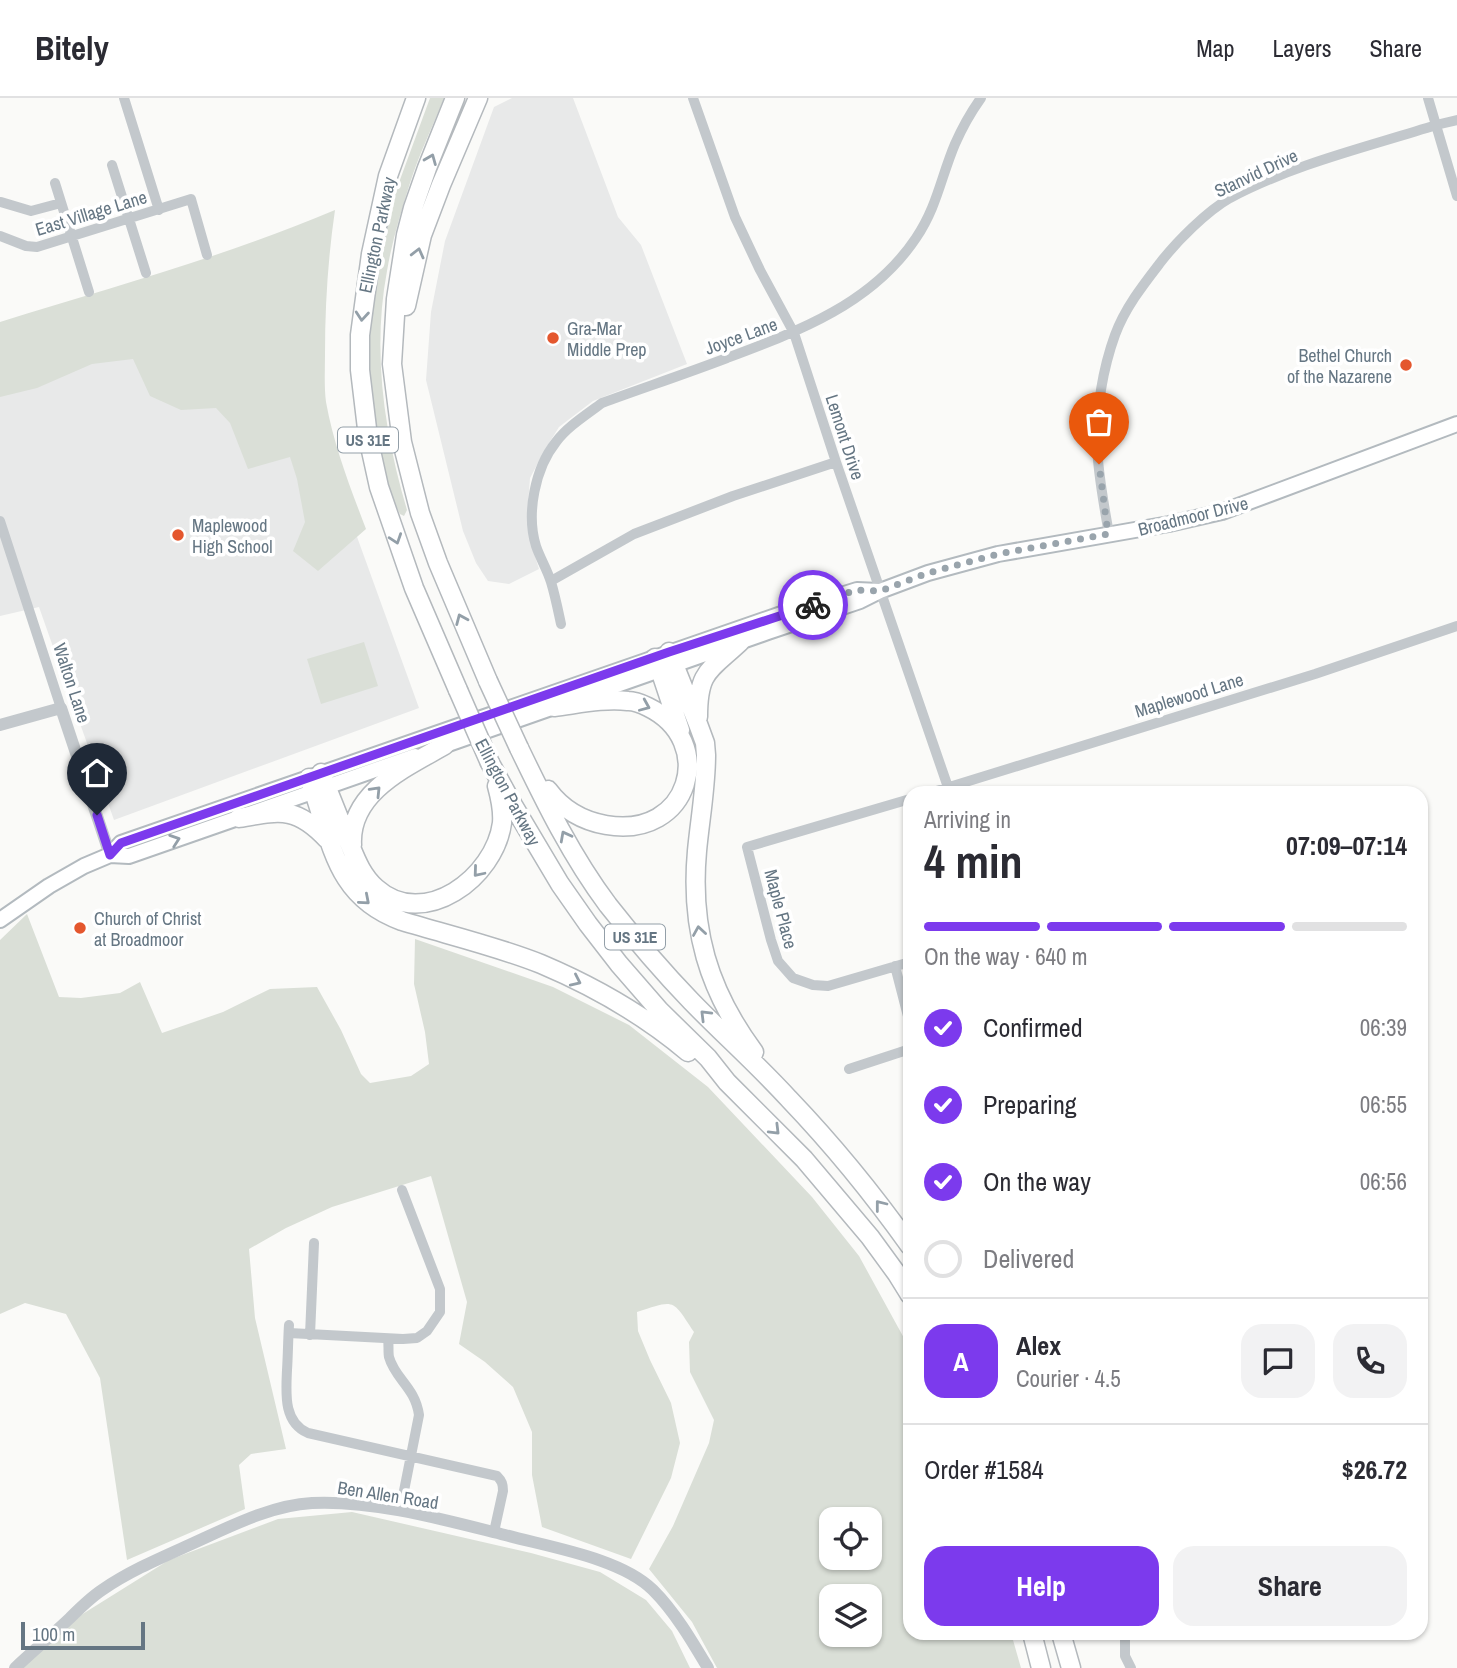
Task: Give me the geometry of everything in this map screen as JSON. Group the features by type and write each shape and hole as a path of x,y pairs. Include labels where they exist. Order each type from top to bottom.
{"highway":[{"path":"388,176 403,98"},
{"name":"Ellington Parkway","path":"416,98 388,176 371,254 360,335 364,415 374,469 414,589 490,763 545,860 588,924 659,1010 804,1159 851,1213 903,1284"},
{"name":"Ellington Parkway","path":"455,98 413,208 400,265 392,364 402,442 420,513 438,564 488,681 584,870 608,904 690,1000 788,1097 849,1165 903,1237"},
{"path":"402,442 401,367 406,301 422,235 440,185 478,98"},
{"path":"698,724 702,681 715,664 740,642"},
{"path":"665,661 705,743 695,886 702,949 727,1011 743,1038 788,1097"},
{"path":"520,748 552,796 562,806 587,820 621,827 644,824 665,815 681,795 687,771 685,747 665,661"},
{"path":"554,708 618,700 640,703 662,714 675,728 685,747"},
{"path":"353,852 352,841 357,817 370,795 386,781 445,746"},
{"path":"318,782 362,873 368,880 393,899 416,903 435,901 471,881 494,847 502,823 499,795 490,763"},
{"path":"318,782 330,843 346,879 360,897 378,911 402,921 521,957 587,986 649,1023 727,1082"},
{"path":"239,818 287,813 308,821 330,843"},
{"path":"1034,1640 1040,1665"},
{"path":"1063,1640 1071,1668"}],"main road":[{"name":"Broadmoor Drive","path":"0,920 49,886 110,855 121,843 445,746 554,708 665,661 740,642 860,601 928,573 986,557 1222,512 1457,424"},
{"name":"Broadmoor Drive","path":"110,855 129,856 239,818 318,782 665,661 856,590 880,591"}],"street":[{"path":"124,98 159,209"},
{"name":"Lemont Drive","path":"693,98 735,216 794,333 912,687 949,786"},
{"name":"Joyce Lane","path":"561,624 551,581 536,544 532,520 533,494 541,469 555,442 601,403 794,333 869,289 892,269 916,238 935,204 955,145 981,98"},
{"path":"1428,98 1457,196"},
{"name":"Stanvid Drive","path":"1108,534 1097,444 1098,414 1104,377 1115,334 1138,292 1168,252 1228,199 1302,167 1457,120"},
{"path":"112,165 146,273"},
{"path":"55,183 89,292"},
{"name":"East Village Lane","path":"0,236 32,247 191,200 208,255"},
{"path":"1,202 32,211 61,203"},
{"path":"551,581 634,534 733,496 836,462"},
{"name":"Walton Lane","path":"0,521 110,855"},
{"name":"Maplewood Lane","path":"963,786 1457,626"},
{"path":"0,725 61,708"},
{"name":"Maple Place","path":"903,801 747,847 778,961 793,978 813,985 828,986 903,964"},
{"path":"895,966 903,997"},
{"path":"849,1069 903,1051"},
{"path":"402,1190 440,1289 440,1312 427,1331 417,1338 310,1335 289,1329 287,1403 292,1419 308,1433 497,1476 501,1480 503,1491 494,1532"},
{"path":"310,1335 314,1243"},
{"path":"388,1339 392,1364 413,1394 419,1420 400,1511"},
{"name":"Ben Allen Road","path":"15,1668 100,1591 155,1560 267,1513 310,1503 340,1503 400,1511 601,1560 637,1577 653,1589 673,1614 708,1668"},
{"path":"1125,1640 1125,1656 1130,1668"}],"shaded area":[{"path":"430,98 444,98 414,172 391,249 381,331 383,391 392,451 407,510 404,516 400,514 387,488 377,441 369,383 368,335 383,226"},
{"name":"Gra-Mar Middle Prep","path":"512,98 573,98 618,217 641,245 687,364 593,401 559,427 530,478 529,537 539,569 509,584 488,581 476,563 463,531 426,380 431,312 445,241 494,107"},
{"path":"335,210 326,300 325,396 338,450 366,529 318,571 293,551 305,522 290,457 248,469 230,423 216,408 181,410 150,396 133,359 92,364 37,388 0,397 0,322 211,256"},
{"name":"Maplewood High School","path":"155,347 331,465 419,708 114,820 39,607 0,616 0,390 95,356"},
{"path":"364,642 378,686 321,704 307,659"},
{"path":"27,914 59,997 81,998 120,993 140,982 162,1033 223,1012 270,989 317,987 361,1074 370,1083 411,1076 429,1064 414,984 415,939 553,987 629,1025 708,1087 812,1197 859,1256 903,1336 903,1640 1013,1640 1021,1668 717,1668 692,1622 649,1569 673,1526 709,1443 714,1420 690,1372 689,1342 694,1332 672,1305 659,1305 637,1312 638,1331 671,1403 680,1443 671,1478 631,1559 542,1527 532,1475 532,1432 513,1387 485,1362 459,1344 467,1302 431,1176 332,1207 249,1249 255,1318 286,1449 251,1454 239,1465 245,1509 127,1560 100,1378 66,1314 25,1303 0,1314 0,940"},
{"path":"352,1512 531,1553 600,1572 646,1600 672,1631 690,1668 22,1668 81,1615 169,1560 278,1519"}],"way so far":[{"path":"813,605 856,590 880,591 928,573 998,554 1108,534 1099,464"}],"place":[{"name":"Gra-Mar Middle Prep","path":"553,338"},
{"name":"Bethel Church of the Nazarene","path":"1406,365"},
{"name":"Maplewood High School","path":"178,535"},
{"name":"Church of Christ at Broadmoor","path":"80,928"}],"route":[{"path":"97,815 110,855 121,843 669,652 813,605"}]}
